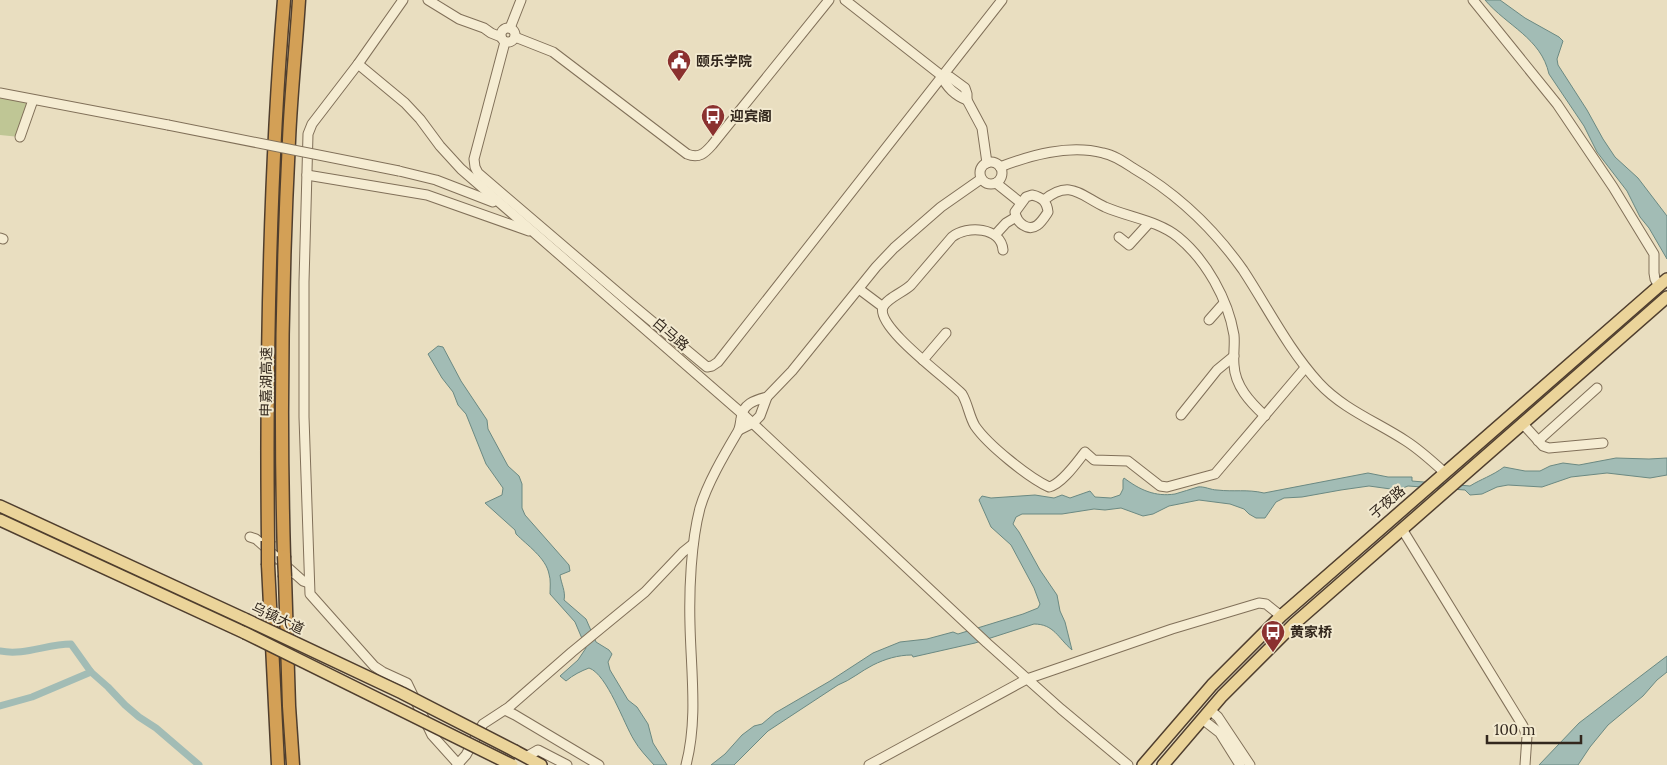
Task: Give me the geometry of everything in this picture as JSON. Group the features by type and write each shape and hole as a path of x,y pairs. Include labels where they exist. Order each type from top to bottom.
{"highway":[{"name":"申嘉湖高速","path":"278,765 268,565 267,438 272,177 284,0"},
{"name":"申嘉湖高速","path":"293,765 289,706 281,439 282,308 289,140 299,0"}],"main road":[{"name":"子夜路","path":"1143,765 1212,685 1280,616 1663,282"},
{"path":"1163,765 1206,714 1281,636 1667,297"},
{"name":"乌镇大道","path":"0,506 393,689 540,765"},
{"name":"乌镇大道","path":"0,520 245,633 512,765"},
{"path":"1376,531 1386,542"}],"street":[{"path":"403,0 310,128 308,134 304,282 304,417 309,583 312,598 370,663 410,686 432,736 458,765 466,755 483,724 505,710 535,686 572,652 645,592 693,544"},
{"path":"428,0 459,19 484,28 489,26 505,34 510,42 515,37 553,52 692,156 706,152 829,0"},
{"path":"520,0 505,34 474,159 478,173 707,367 718,362 1002,0"},
{"path":"845,0 942,76 950,77 956,87 965,88 967,100 982,128 987,163"},
{"path":"1472,0 1557,104 1613,187 1654,254 1655,279 1663,282"},
{"name":"白马路","path":"358,64 405,103 460,169 741,413 987,643 1128,765"},
{"path":"0,93 399,171 436,180 500,204"},
{"path":"20,137 33,100"},
{"path":"1000,167 1039,154 1065,150 1082,150 1103,153 1144,174 1187,208 1221,243 1242,269 1306,368 1320,385 1339,402 1418,449 1440,476"},
{"path":"981,179 981,168 987,163 994,163 1000,167 1001,174 996,183"},
{"path":"307,175 427,195 532,232"},
{"path":"981,179 986,183 996,183 1021,203"},
{"path":"739,430 760,416 767,396 792,371 876,267 911,231 981,179"},
{"path":"1044,200 1059,190 1074,190 1112,210 1167,230 1186,245 1207,271 1224,303 1231,320 1234,336 1234,366 1242,390 1264,416"},
{"path":"1032,195 1044,200 1048,206 1048,212 1036,227 1026,227 1019,223 1015,212 1026,197 1032,195"},
{"path":"995,235 1006,223 1016,217"},
{"path":"1119,237 1129,245 1149,223"},
{"path":"883,307 886,303 904,292 958,232 980,230 995,235 1000,240 1003,250"},
{"path":"859,289 883,307 886,321 892,330 962,394 975,425 984,438 1013,462 1049,487 1055,486 1061,481 1085,452 1094,460 1128,461 1160,486 1166,488 1215,474 1306,368"},
{"path":"1209,320 1224,303"},
{"path":"923,360 946,334"},
{"path":"1181,415 1217,370 1234,356"},
{"path":"1538,441 1597,388"},
{"path":"686,765 694,698 690,624 693,544 701,506 722,457 739,430 741,413 752,401 767,396"},
{"path":"1522,424 1543,446 1548,448 1603,443"},
{"path":"1402,529 1523,726 1527,736 1526,765"},
{"path":"250,537 256,539 303,581 309,583"},
{"path":"869,765 1027,679 1124,645 1259,603 1266,604 1280,616"},
{"path":"505,710 599,765"},
{"path":"1206,714 1240,765"},
{"path":"1206,714 1222,722 1250,765"},
{"path":"526,757 538,750 567,765"}],"green space":[{"path":"0,93 33,100 20,137 0,135"}],"water":[{"path":"1485,0 1500,0 1563,41 1557,59 1558,65 1615,157 1638,178 1667,216 1667,259 1649,228 1640,217 1627,191 1597,152 1584,126 1549,74 1539,51"},
{"path":"438,346 443,347 461,381 487,420 488,429 508,466 519,476 522,484 522,508 525,515 569,565 570,571 560,575 564,600 586,619 596,642 612,654 608,662 610,670 628,700 637,707 648,724 653,743 667,765 654,765 641,750 630,733 609,689 596,672 589,668 577,673 566,681 560,676 578,660 586,648 575,622 550,594 550,576 544,563 536,552 516,534 515,530 485,503 502,495 503,488 486,464 466,414 458,405 453,392 428,354"},
{"path":"1616,458 1667,458 1667,475 1650,478 1607,473 1571,477 1542,487 1508,485 1497,487 1482,494 1470,495 1465,490 1408,486 1398,490 1369,486 1302,497 1284,498 1276,502 1265,518 1256,518 1244,509 1230,504 1199,500 1169,506 1153,514 1143,516 1121,508 1094,509 1062,514 1022,514 1016,517 1013,524 1057,595 1072,650 1051,629 1034,624 975,643 913,657 912,655 907,655 887,659 838,685 768,731 734,765 711,765 754,726 762,724 775,713 873,653 900,642 927,639 953,632 958,634 1038,608 1040,604 1034,588 1011,545 991,527 979,500 982,496 991,498 1035,495 1054,498 1062,495 1070,498 1090,491 1095,497 1111,498 1120,495 1123,489 1124,478 1148,492 1168,495 1200,487 1215,490 1264,493 1368,473 1388,477 1412,477 1412,481 1470,486 1504,467 1525,471 1540,471 1563,463 1579,465"},
{"path":"1667,656 1667,672 1643,696 1608,725 1578,765 1539,765 1579,723"}],"waterway":[{"path":"0,651 18,652 71,644 91,672 125,705 156,728 199,765"},
{"path":"0,706 32,697 91,672"}],"place":[{"name":"颐乐学院","path":"679,82"},
{"name":"迎宾阁","path":"713,137"},
{"name":"黄家桥","path":"1273,653"}]}
